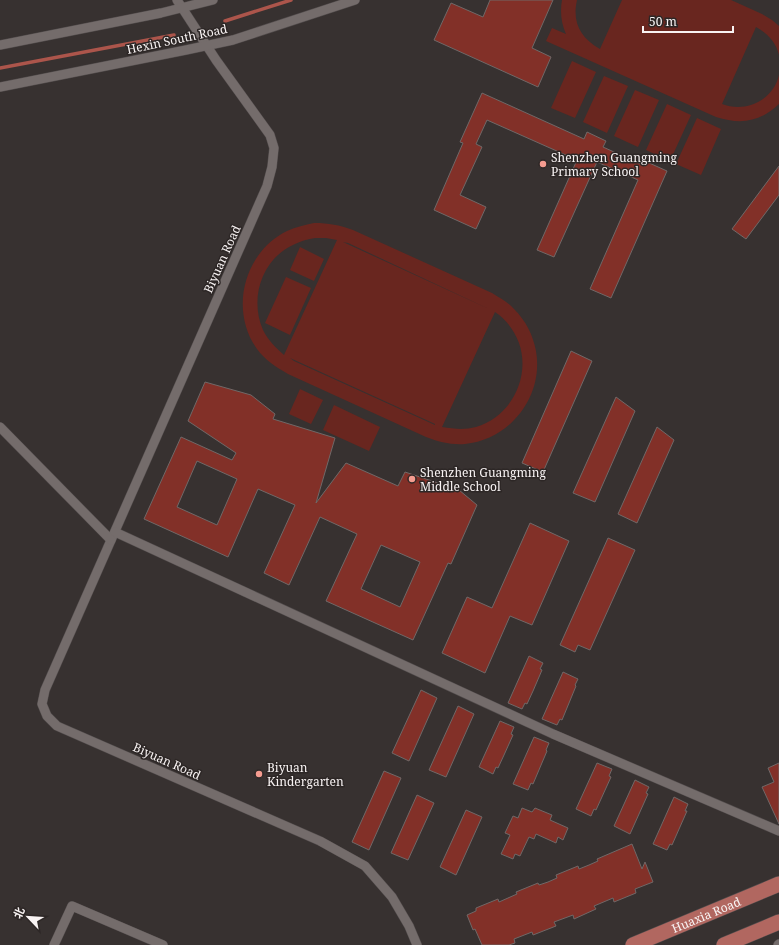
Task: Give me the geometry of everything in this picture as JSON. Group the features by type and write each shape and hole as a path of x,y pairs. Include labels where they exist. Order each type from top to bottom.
{"main road":[{"name":"Huaxia Road","path":"633,945 776,883"},
{"path":"724,945 779,922"}],"street":[{"path":"0,45 154,14 180,4 213,0"},
{"name":"Hexin South Road","path":"0,87 233,40 355,0"},
{"name":"Biyuan Road","path":"180,4 270,135 274,148 272,167 264,194 45,690 42,704 47,716 57,726 320,841 365,866 392,897 409,926 417,945"},
{"path":"0,427 113,536 553,734 779,831"},
{"path":"54,945 72,906 162,945"}],"shaded area":[{"path":"562,0 577,0 576,15 579,29 587,40 600,49 622,0 731,0 762,14 779,26 779,55 776,46 770,38 756,27 722,104 740,107 757,103 771,92 779,75 779,104 765,115 750,120 734,121 716,117 546,41 552,28 566,34 561,17"},
{"path":"572,61 596,72 575,118 551,108"},
{"path":"604,76 628,86 607,133 583,122"},
{"path":"635,90 659,100 638,147 614,136"},
{"path":"667,104 691,115 670,161 646,150"},
{"path":"697,118 721,129 701,175 676,164"},
{"path":"314,223 329,224 353,230 492,293 512,307 522,318 531,334 536,351 537,368 535,384 529,399 520,413 509,425 496,434 481,441 465,444 440,442 288,374 264,357 248,334 244,317 243,300 245,283 251,267 260,253 272,240 287,231","holes":["315,238 337,240 284,355 272,344 263,330 257,305 258,292 261,280 274,259 284,250 302,241","343,242 348,243 489,309","495,312 509,325 519,343 522,356 522,369 520,382 515,394 508,405 488,422 468,429 442,427","290,358 435,425 294,361"]},
{"path":"300,247 324,259 314,281 290,270"},
{"path":"286,277 311,288 290,335 265,323"},
{"path":"300,389 323,400 311,424 289,414"},
{"path":"334,405 380,427 369,451 323,430"}],"building":[{"path":"490,0 553,0 532,48 551,57 538,87 434,40 451,3 483,17"},
{"path":"482,93 584,139 587,132 606,141 603,147 645,166 647,162 667,171 611,298 590,289 638,180 597,162 554,257 537,250 577,160 487,120 476,144 482,147 460,195 486,207 476,229 434,210 463,143 460,142"},
{"path":"779,166 779,195 746,239 732,229"},
{"path":"571,351 592,361 543,472 522,463"},
{"path":"205,382 251,395 275,414 273,419 335,438 316,503 346,463 398,486 405,472 459,490 477,505 451,564 448,563 413,640 326,601 357,534 320,517 289,585 264,573 295,505 258,489 228,557 144,519 181,437 232,460 236,453 188,421","holes":["197,461 237,479 217,525 177,507","381,545 420,562 400,607 361,589"]},
{"path":"616,397 635,411 595,502 573,493"},
{"path":"657,427 674,440 637,523 618,514"},
{"path":"530,523 569,541 532,625 510,616 485,673 442,653 467,597 492,608"},
{"path":"608,538 635,550 590,650 578,645 575,652 560,645"},
{"path":"529,656 543,663 540,669 542,670 533,691 527,704 525,703 522,709 508,703"},
{"path":"563,672 578,679 562,720 560,719 557,725 542,719"},
{"path":"421,690 437,698 409,761 392,753"},
{"path":"458,706 474,714 446,777 429,770"},
{"path":"500,721 514,727 511,734 513,735 498,768 496,767 493,774 479,767"},
{"path":"534,737 549,743 533,784 531,783 528,790 513,784"},
{"path":"597,763 612,769 609,776 611,777 596,810 594,809 591,816 576,809"},
{"path":"779,763 779,824 762,787 774,782 768,768"},
{"path":"384,771 401,778 369,850 352,842"},
{"path":"635,780 649,787 646,793 648,794 630,834 614,826"},
{"path":"417,795 434,803 408,860 391,853"},
{"path":"674,797 688,804 685,811 687,811 672,845 670,844 667,850 653,844"},
{"path":"522,808 532,812 535,808 552,815 550,820 568,828 563,840 558,837 556,843 536,834 534,839 529,837 520,856 515,854 513,859 501,854 510,835 505,833 513,816 518,818"},
{"path":"466,810 482,817 456,875 440,867"},
{"path":"632,844 642,869 645,862 653,882 635,889 636,893 614,902 613,898 594,906 596,909 574,919 573,915 554,922 556,926 533,935 532,932 514,939 515,943 509,945 482,945 475,929 473,930 467,915 476,911 476,908 498,899 499,902 517,894 516,892 538,883 539,885 548,882 557,878 556,875 578,866 579,869 589,865 598,861 597,859"}],"waterway":[{"path":"225,21 291,0"},
{"path":"0,68 174,35"}],"place":[{"name":"Shenzhen Guangming Primary School","path":"543,164"},
{"name":"Shenzhen Guangming Middle School","path":"412,479"},
{"name":"Biyuan Kindergarten","path":"259,774"}]}
